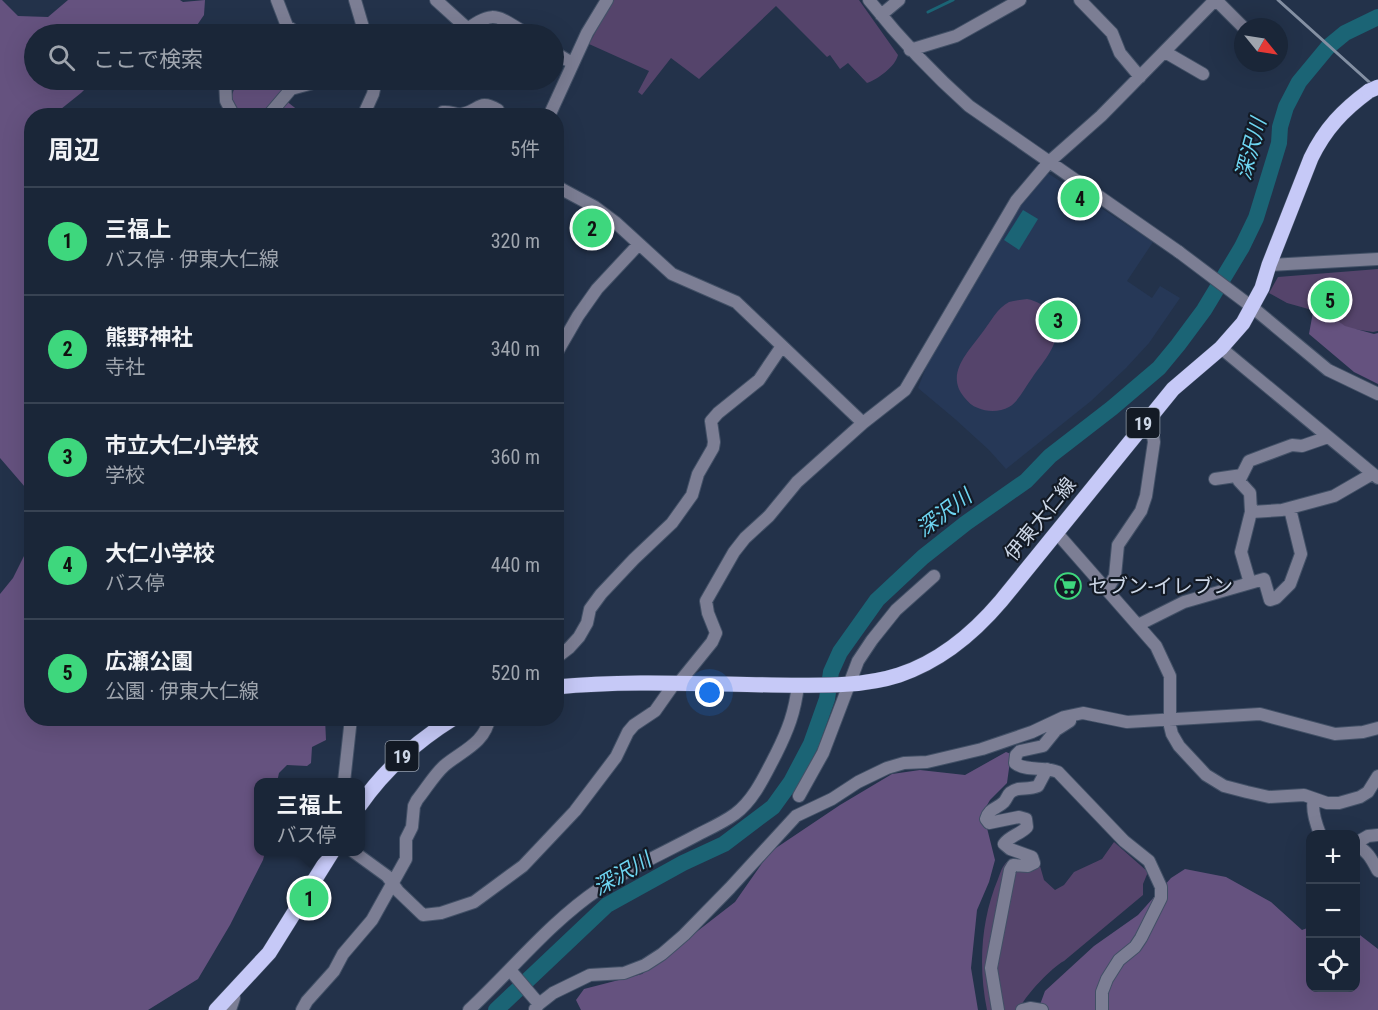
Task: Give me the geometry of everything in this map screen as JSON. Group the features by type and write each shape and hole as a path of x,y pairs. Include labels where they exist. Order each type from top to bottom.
{"main road":[{"name":"伊東大仁線","path":"564,687 607,684 804,685 847,683 897,676 925,664 956,646 983,622 1173,389 1221,348 1243,323 1262,288 1319,141 1330,124 1350,105 1374,89"},
{"name":"19","path":"365,798 383,775 403,755 442,726"},
{"path":"216,1010 269,953 330,856"}],"street":[{"path":"277,0 286,24"},
{"path":"355,0 362,24"},
{"path":"436,0 457,24"},
{"path":"564,81 587,33 607,0"},
{"path":"869,0 910,50 969,106 1204,270 1329,370 1378,394"},
{"path":"881,15 899,0"},
{"path":"910,50 956,36 1020,0"},
{"path":"1080,0 1112,33 1123,59 1140,77"},
{"path":"360,856 380,870 417,911 426,916 467,905 486,894 523,866 568,819 616,757 628,732 634,725 655,711 712,642 716,633 706,601 734,552 745,538 769,516 797,482 909,385 1005,218 1049,162 1140,77 1216,0 1234,18"},
{"path":"476,24 487,17 494,16 511,24"},
{"path":"1165,52 1203,74"},
{"path":"564,58 572,63"},
{"path":"225,90 226,101 230,108"},
{"path":"275,108 290,90"},
{"path":"366,108 373,90"},
{"path":"552,108 560,90"},
{"path":"475,108 481,104 494,108"},
{"path":"564,190 595,207 624,229 672,274 736,302 863,423"},
{"path":"564,340 597,289 639,244"},
{"path":"1269,265 1378,259"},
{"path":"564,652 579,637 587,623 590,609 601,594 672,524 692,495 698,474 712,448 714,436 711,426 714,417 759,380 782,346"},
{"path":"1221,348 1375,476 1335,496 1290,509 1251,512"},
{"path":"1107,590 1115,576 1118,545 1141,511 1146,496 1154,442 1152,430 1146,420"},
{"path":"1250,583 1240,552 1251,512 1250,493 1239,481 1249,461 1292,445 1302,446 1328,437"},
{"path":"1215,479 1242,475"},
{"path":"1138,626 1184,602 1264,579 1270,600 1275,598 1290,584 1301,554 1290,509"},
{"path":"1056,532 1156,646 1170,676 1172,734 1198,768 1215,782 1269,797 1304,795 1327,803 1339,803 1368,792 1378,776"},
{"path":"799,796 823,753 847,683 858,661 896,610 934,576"},
{"path":"469,1010 512,972 541,937 599,888 719,823 742,807 766,774 804,685"},
{"path":"1083,713 1056,730 1043,746 1020,751 1014,759 1018,766 1058,772 1124,841 1149,861 1161,886 1161,898 1141,938 1135,947 1119,960 1107,979 1102,993 1102,1010"},
{"path":"512,972 536,1004 590,975 624,973 645,965 662,954 707,912 790,821 802,812 832,799 886,768 927,762 982,748 1032,732 1064,717 1083,713 1127,722 1260,714 1335,734 1363,732 1378,728"},
{"path":"345,778 350,726"},
{"path":"302,1010 307,1001 334,971 343,954 372,920 406,859 406,840 412,827 414,806 445,765 467,750 487,726"},
{"path":"998,1010 991,968 1010,870 1013,865 1028,866 1034,863 1032,857 1010,849 1004,844 1024,831 1027,827 1026,819 1019,817 989,823 986,819 991,809 1004,803 1009,793 1038,786 1047,769"},
{"path":"1314,799 1312,805 1319,830"},
{"path":"1360,841 1368,836 1378,835"},
{"path":"1360,846 1364,849 1378,872"},
{"path":"230,1010 234,998 233,993"},
{"path":"1022,1010 1030,1008 1042,1010"}],"shaded area":[{"path":"0,0 18,16 48,17 68,0 180,0 183,2 205,0 204,15 198,24 24,24 24,90 84,90 62,108 24,108 24,486 0,458"},
{"path":"613,0 859,0 898,55 885,72 867,83 848,63 840,69 830,55 827,57 776,6 699,79 671,58 642,95 638,92 649,71 589,44"},
{"path":"234,90 283,90 285,100 295,108 228,108"},
{"path":"1046,172 1153,242 1127,281 1152,298 1160,286 1180,298 1149,343 1126,368 1091,401 1006,469 989,450 918,388 951,317 1015,210"},
{"path":"1023,210 1038,219 1019,250 1004,240"},
{"path":"1378,269 1378,331 1327,325 1312,310 1287,303 1269,293 1278,277"},
{"path":"1027,299 1043,306 1055,322 1057,330 1053,347 1013,404 998,411 976,407 967,401 959,388 957,380 961,364 1001,308 1009,302"},
{"path":"1321,309 1345,326 1374,334 1378,333 1378,384 1354,372 1309,334 1313,312"},
{"path":"24,556 24,726 325,726 326,740 312,747 311,763 307,766 287,765 279,773 278,778 254,778 254,856 264,856 263,860 230,925 198,979 148,1010 0,1010 0,594 13,578"},
{"path":"1006,752 1011,754 1007,783 990,800 983,812 995,860 989,882 977,910 971,968 978,1010 581,1010 576,1000 584,989 642,974 735,902 770,852 840,805 892,774 920,770 965,775"},
{"path":"1114,842 1148,872 1143,884 1143,895 1046,975 1024,1001 1021,1006 1024,1010 987,1010 983,977 983,943 992,895 1005,863 1014,858 1021,858 1040,866 1044,880 1055,890 1064,885 1074,872 1102,859"},
{"path":"1185,869 1226,877 1271,902 1302,930 1306,928 1306,992 1360,992 1360,935 1378,949 1378,1010 1038,1010 1045,991 1094,946 1138,915 1171,878"}],"waterway":[{"path":"928,12 953,0"},
{"name":"深沢川","path":"496,1010 607,905 683,863 724,844 773,807 791,782 811,744 827,699 831,672 840,652 877,600 923,557 966,523 1026,481 1050,456 1159,368 1204,310 1242,247 1256,218 1279,143 1280,127 1286,107 1299,82 1328,47 1345,33 1378,17"}],"railway":[{"path":"1278,0 1378,90"}],"place":[{"name":"大仁小学校","path":"1080,198"},
{"name":"熊野神社","path":"592,228"},
{"name":"広瀬公園","path":"1330,300"},
{"name":"市立大仁小学校","path":"1058,320"},
{"name":"セブン-イレブン","path":"1068,586"},
{"name":"三福上","path":"309,898"}]}
